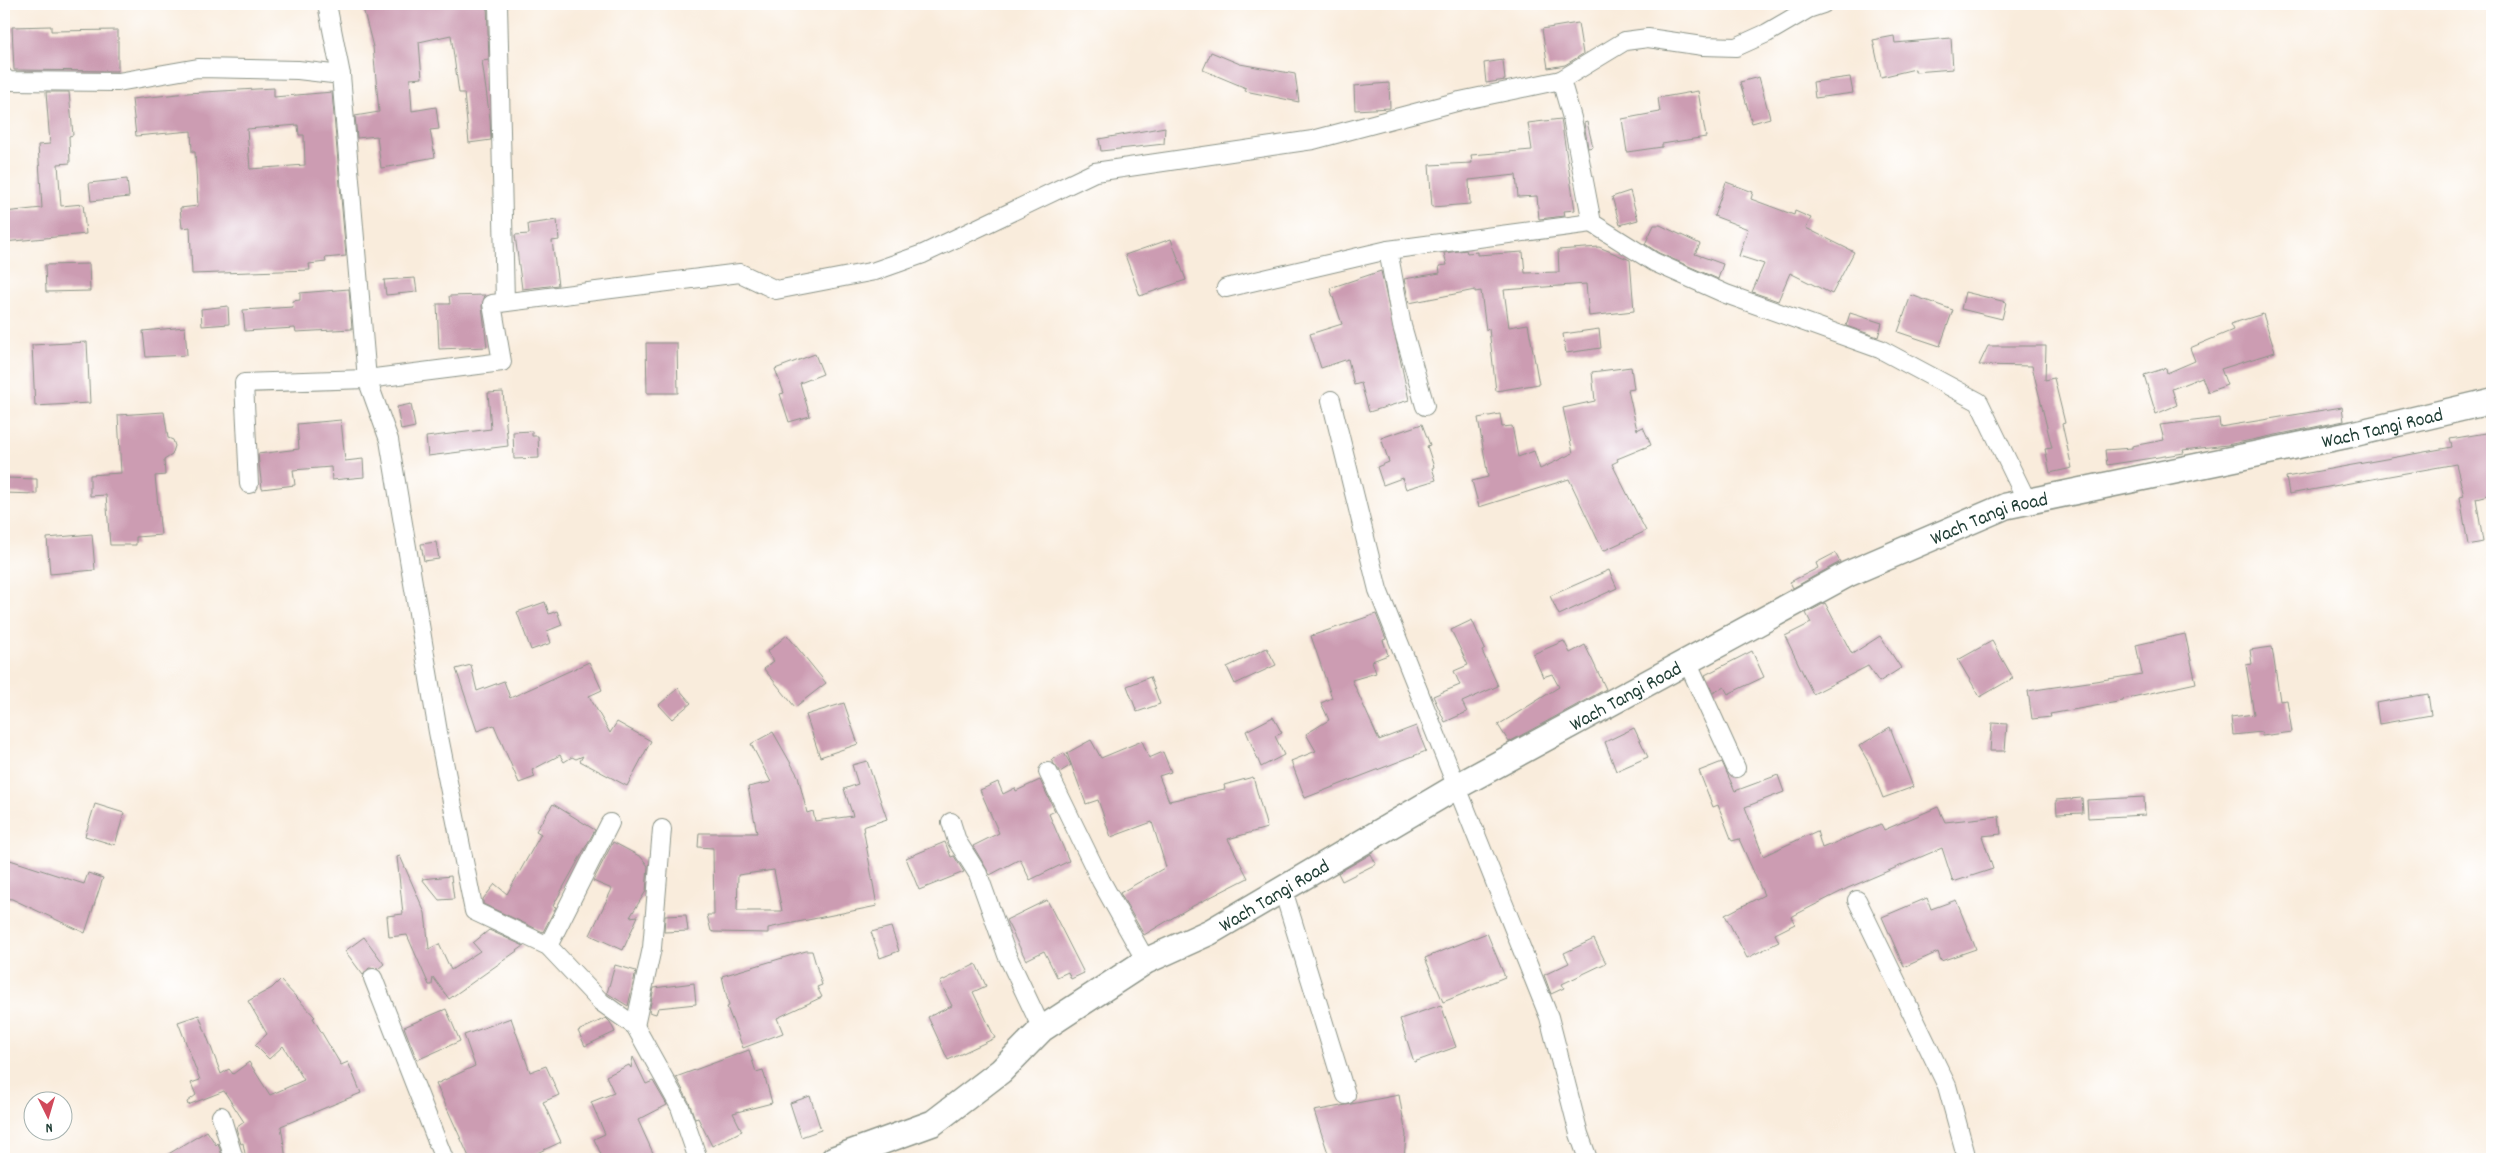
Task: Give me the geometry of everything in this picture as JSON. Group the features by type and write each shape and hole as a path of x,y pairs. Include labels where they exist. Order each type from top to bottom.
{"main road":[{"name":"Wach Tangi Road","path":"834,1159 933,1123 1001,1071 1042,1029 1146,961 1210,932 1456,787 1848,574 2006,506 2353,434 2492,402"}],"street":[{"path":"327,4 341,75 367,379 390,440 438,732 474,911 548,946 601,1002 635,1026 680,1107 698,1159"},
{"path":"498,4 505,302"},
{"path":"249,484 244,383 367,379 502,362 492,304 740,272 776,290 875,272 923,254 1095,172 1313,140 1460,102 1561,80 1625,41 1648,38 1703,46 1736,47 1768,33 1808,9 1823,4"},
{"path":"5,84 118,82 198,68 298,70 341,75"},
{"path":"1561,80 1572,118 1592,223"},
{"path":"1226,288 1388,250 1592,223 1654,262 1726,294 1880,349 1980,402 2027,501"},
{"path":"1388,250 1402,326 1425,406"},
{"path":"1331,400 1378,590 1549,1017 1579,1134 1588,1159"},
{"path":"1687,661 1736,768"},
{"path":"1048,772 1102,880 1146,961"},
{"path":"951,822 957,841 978,874 1007,955 1042,1029"},
{"path":"548,946 610,823"},
{"path":"635,1026 652,948 662,830"},
{"path":"1283,890 1346,1095"},
{"path":"1857,900 1947,1086 1968,1159"},
{"path":"373,978 444,1159"},
{"path":"221,1116 234,1159"}],"building":[{"path":"362,4 400,4 401,7 416,4 487,4 489,60 482,61 491,140 469,143 464,93 459,93 451,35 419,42 422,78 410,79 412,111 436,107 439,129 430,130 435,157 381,168 377,136 357,138 355,116 379,112 373,47"},
{"path":"1578,23 1583,54 1565,65 1548,68 1542,29"},
{"path":"51,26 51,31 118,30 118,71 14,70 12,27"},
{"path":"1894,36 1895,43 1951,38 1953,69 1915,72 1915,69 1881,77 1873,40"},
{"path":"1211,52 1240,64 1295,74 1299,102 1245,91 1246,88 1203,70"},
{"path":"1503,60 1505,80 1486,83 1484,63"},
{"path":"1759,77 1770,118 1752,123 1740,82"},
{"path":"1850,77 1853,93 1815,98 1813,82"},
{"path":"1389,83 1390,108 1355,110 1354,86"},
{"path":"274,88 274,97 332,92 346,256 325,258 326,262 309,264 310,270 192,274 190,227 182,228 180,208 198,206 195,152 192,152 191,131 136,136 132,99 187,93","holes":["298,125 299,135 304,135 305,165 250,169 247,129"]},
{"path":"1698,91 1706,137 1662,144 1662,147 1627,152 1622,119 1660,112 1658,98"},
{"path":"46,92 69,92 73,135 69,136 70,163 58,164 61,206 83,204 86,234 4,242 4,212 42,208 38,145 50,144"},
{"path":"1561,119 1575,210 1564,211 1565,216 1539,219 1537,196 1518,197 1516,175 1469,180 1470,204 1432,207 1429,165 1472,163 1471,155 1532,150 1528,123"},
{"path":"1587,122 1593,147 1588,148 1584,123"},
{"path":"1165,127 1164,144 1101,151 1099,139"},
{"path":"127,179 129,197 91,201 89,183"},
{"path":"1726,182 1753,192 1751,199 1794,215 1795,211 1811,218 1806,228 1854,252 1832,294 1790,273 1778,301 1752,292 1764,264 1739,256 1748,229 1714,216"},
{"path":"1630,191 1638,220 1620,225 1612,197"},
{"path":"557,220 559,240 552,241 558,285 522,289 515,235 529,234 528,224"},
{"path":"1654,225 1660,225 1700,244 1695,254 1723,264 1718,279 1659,253 1645,244"},
{"path":"1171,239 1186,280 1140,296 1125,255"},
{"path":"1599,247 1630,260 1634,311 1589,316 1586,284 1504,290 1509,327 1528,324 1539,384 1496,391 1489,329 1486,330 1481,291 1475,292 1475,290 1409,303 1404,279 1440,273 1439,266 1447,265 1444,253 1466,250 1467,253 1477,252 1477,255 1523,252 1525,273 1559,272 1558,250"},
{"path":"89,264 90,291 46,292 45,265"},
{"path":"1381,271 1409,400 1369,412 1361,383 1354,385 1348,359 1321,368 1310,334 1342,324 1330,288"},
{"path":"415,278 417,292 386,295 384,280"},
{"path":"349,289 352,329 296,332 295,328 245,331 243,310 293,307 292,301 300,300 300,293"},
{"path":"1965,292 2006,302 2002,319 1961,309"},
{"path":"485,295 482,306 487,347 439,349 437,304 450,304 449,296"},
{"path":"1911,295 1953,310 1940,346 1898,332"},
{"path":"228,306 229,324 202,326 201,309"},
{"path":"1850,313 1882,323 1878,337 1846,326"},
{"path":"2263,314 2275,352 2221,369 2227,385 2208,392 2202,377 2172,389 2177,405 2156,414 2144,375 2166,368 2167,373 2195,361 2190,348 2233,330 2230,324"},
{"path":"185,327 187,355 146,357 143,331"},
{"path":"1599,329 1601,348 1566,353 1563,334"},
{"path":"87,342 90,403 35,406 32,345"},
{"path":"646,343 677,343 678,393 647,393"},
{"path":"1988,346 2046,346 2045,380 2054,378 2065,423 2062,424 2072,468 2050,473 2045,449 2052,448 2032,366 1979,365"},
{"path":"815,354 823,374 800,383 810,416 789,422 780,394 784,393 775,369"},
{"path":"1631,367 1634,389 1628,390 1637,430 1643,427 1651,445 1617,459 1618,461 1612,464 1646,531 1603,551 1569,479 1479,507 1472,481 1488,477 1478,418 1500,414 1502,427 1512,426 1518,457 1534,451 1540,469 1573,453 1563,408 1595,401 1592,372"},
{"path":"503,392 508,446 428,456 426,437 491,429 488,393"},
{"path":"411,404 415,427 401,430 397,407"},
{"path":"2342,407 2344,421 2227,445 2183,450 2184,453 2107,465 2105,450 2132,448 2132,446 2164,440 2160,425 2219,418 2220,427"},
{"path":"164,412 168,438 173,440 175,446 172,455 164,460 165,475 155,476 161,535 136,537 136,545 110,545 106,495 90,496 90,475 121,473 118,415"},
{"path":"341,420 345,461 363,459 364,477 332,480 331,467 293,470 295,485 262,489 258,454 299,449 297,424"},
{"path":"1422,424 1430,445 1427,446 1436,480 1406,489 1402,478 1383,485 1377,467 1389,462 1381,438"},
{"path":"532,431 532,436 538,436 539,458 514,459 513,432"},
{"path":"2492,432 2492,494 2476,498 2483,542 2468,545 2460,497 2464,496 2456,464 2289,494 2286,477 2452,447 2450,439"},
{"path":"4,478 37,479 37,494 4,493"},
{"path":"92,534 95,570 50,574 47,538"},
{"path":"436,542 439,559 424,561 421,544"},
{"path":"1835,553 1840,562 1793,588 1790,582 1818,568 1816,563"},
{"path":"1609,570 1617,588 1559,615 1550,596"},
{"path":"545,602 549,614 557,611 562,625 547,631 551,643 531,650 517,612"},
{"path":"1825,603 1852,654 1880,636 1901,668 1879,682 1868,666 1813,694 1785,636 1811,623 1806,613"},
{"path":"1376,614 1386,639 1383,640 1388,655 1372,661 1376,673 1352,680 1379,740 1416,726 1426,751 1305,798 1291,761 1316,751 1306,734 1329,720 1321,703 1332,698 1311,636"},
{"path":"1472,620 1485,649 1482,651 1498,686 1462,702 1467,712 1445,722 1433,696 1460,685 1454,671 1468,665 1451,630"},
{"path":"2185,634 2196,683 2123,699 2123,701 2050,714 2051,717 2032,719 2028,691 2142,674 2136,645"},
{"path":"787,635 826,683 795,707 764,669 774,661 767,652"},
{"path":"1564,641 1570,653 1585,645 1606,689 1509,742 1498,725 1559,687 1552,674 1543,677 1533,654"},
{"path":"1992,641 2013,678 1980,697 1958,660"},
{"path":"2272,647 2280,701 2287,700 2292,732 2262,736 2261,732 2233,735 2231,717 2254,714 2246,665 2252,664 2250,650"},
{"path":"1267,648 1276,665 1235,684 1227,667"},
{"path":"1752,651 1764,677 1728,694 1724,687 1713,693 1705,675"},
{"path":"589,662 602,690 589,696 610,733 617,722 651,741 627,786 580,761 583,756 576,759 572,757 564,762 560,755 532,770 535,777 519,783 494,725 477,731 456,669 471,665 477,691 504,681 510,698"},
{"path":"1150,677 1160,704 1137,712 1127,686"},
{"path":"678,688 691,703 672,719 659,705"},
{"path":"2428,694 2431,715 2379,724 2376,703"},
{"path":"844,703 858,744 820,757 806,715"},
{"path":"1273,717 1282,733 1275,736 1284,755 1261,767 1246,731"},
{"path":"1992,723 2007,724 2005,751 1990,751"},
{"path":"1890,727 1913,787 1883,798 1869,763 1859,746"},
{"path":"1634,728 1648,757 1616,771 1605,742"},
{"path":"773,732 798,776 807,813 813,811 815,821 853,816 844,789 858,784 852,765 867,761 887,819 863,827 877,906 768,928 768,933 711,931 707,915 714,915 713,848 698,847 699,833 757,833 748,787 771,782 751,744","holes":["774,870 782,911 737,911 738,875"]},
{"path":"1091,740 1101,758 1142,741 1149,758 1163,752 1171,772 1159,776 1169,801 1225,789 1224,785 1253,777 1267,828 1228,839 1248,878 1189,908 1144,935 1120,893 1166,867 1152,822 1111,837 1098,800 1086,804 1067,753"},
{"path":"1064,753 1071,765 1060,772 1051,760"},
{"path":"1722,762 1735,791 1778,775 1784,792 1745,807 1763,856 1817,831 1822,848 1881,824 1884,830 1938,807 1945,822 1999,816 2001,834 1982,836 1993,869 1953,882 1942,848 1848,888 1791,917 1795,924 1775,934 1779,942 1747,958 1725,915 1764,895 1739,839 1732,841 1718,805 1713,807 1699,771"},
{"path":"1040,780 1055,811 1049,814 1069,861 1030,880 1020,859 990,875 973,846 999,833 980,790 998,782 1003,794 1015,788 1016,791"},
{"path":"2144,797 2145,815 2088,818 2087,800"},
{"path":"2082,798 2083,813 2057,814 2056,800"},
{"path":"95,804 124,813 115,845 85,836"},
{"path":"553,804 595,830 553,906 556,907 543,932 483,904 483,899 495,884 507,894 541,834 536,831"},
{"path":"613,842 641,857 648,866 646,891 630,917 638,916 623,950 590,935 612,889 593,881"},
{"path":"945,842 951,857 954,856 964,872 919,890 906,858"},
{"path":"1371,854 1376,864 1342,881 1338,873"},
{"path":"400,856 425,913 429,949 439,944 451,970 480,951 473,943 489,930 524,946 449,999 433,977 432,985 429,985 407,935 389,937 387,916 403,914 397,857"},
{"path":"4,858 84,884 88,873 103,878 85,933 12,899 4,898"},
{"path":"451,876 454,899 439,900 422,879"},
{"path":"1927,898 1931,909 1956,900 1976,949 1941,961 1938,952 1904,967 1882,917"},
{"path":"1047,900 1084,973 1071,979 1068,972 1057,977 1044,951 1026,960 1006,920"},
{"path":"686,915 688,931 664,932 665,916"},
{"path":"891,927 899,951 880,958 871,932"},
{"path":"1487,933 1505,977 1443,1002 1425,958"},
{"path":"364,937 384,964 378,969 369,968 363,975 345,951"},
{"path":"1594,939 1606,963 1562,984 1564,988 1551,994 1544,975 1569,963 1564,953"},
{"path":"806,951 812,951 822,985 817,987 822,997 777,1018 783,1033 743,1048 727,1007 729,1006 722,976"},
{"path":"976,964 986,986 973,992 995,1038 948,1060 928,1017 952,1006 940,982"},
{"path":"615,965 636,971 628,1006 607,993"},
{"path":"280,980 315,1017 313,1018 341,1065 348,1062 361,1093 281,1126 286,1159 246,1159 243,1143 241,1144 236,1128 244,1122 224,1091 188,1105 187,1102 196,1095 191,1083 200,1080 178,1022 199,1015 221,1074 229,1069 233,1074 249,1062 270,1095 304,1080 283,1046 269,1059 255,1045 267,1034 248,1001 272,988"},
{"path":"694,983 696,1004 658,1008 656,1014 649,1012 654,988"},
{"path":"1441,1005 1456,1047 1414,1062 1400,1019"},
{"path":"446,1009 460,1041 417,1060 404,1027"},
{"path":"511,1018 530,1072 546,1066 559,1095 543,1102 561,1142 524,1159 470,1159 436,1084 475,1066 464,1035"},
{"path":"606,1018 615,1032 585,1046 578,1031"},
{"path":"749,1050 756,1072 763,1070 772,1103 733,1113 742,1131 712,1146 698,1118 695,1119 689,1102 676,1077"},
{"path":"633,1057 646,1084 653,1081 667,1105 638,1120 653,1153 639,1159 603,1159 594,1139 605,1134 591,1102 614,1093 606,1076 629,1065 631,1068"},
{"path":"1399,1095 1406,1135 1404,1159 1330,1159 1314,1111"},
{"path":"810,1096 821,1130 801,1137 790,1103"},
{"path":"207,1131 216,1145 218,1143 223,1159 160,1159"}]}
